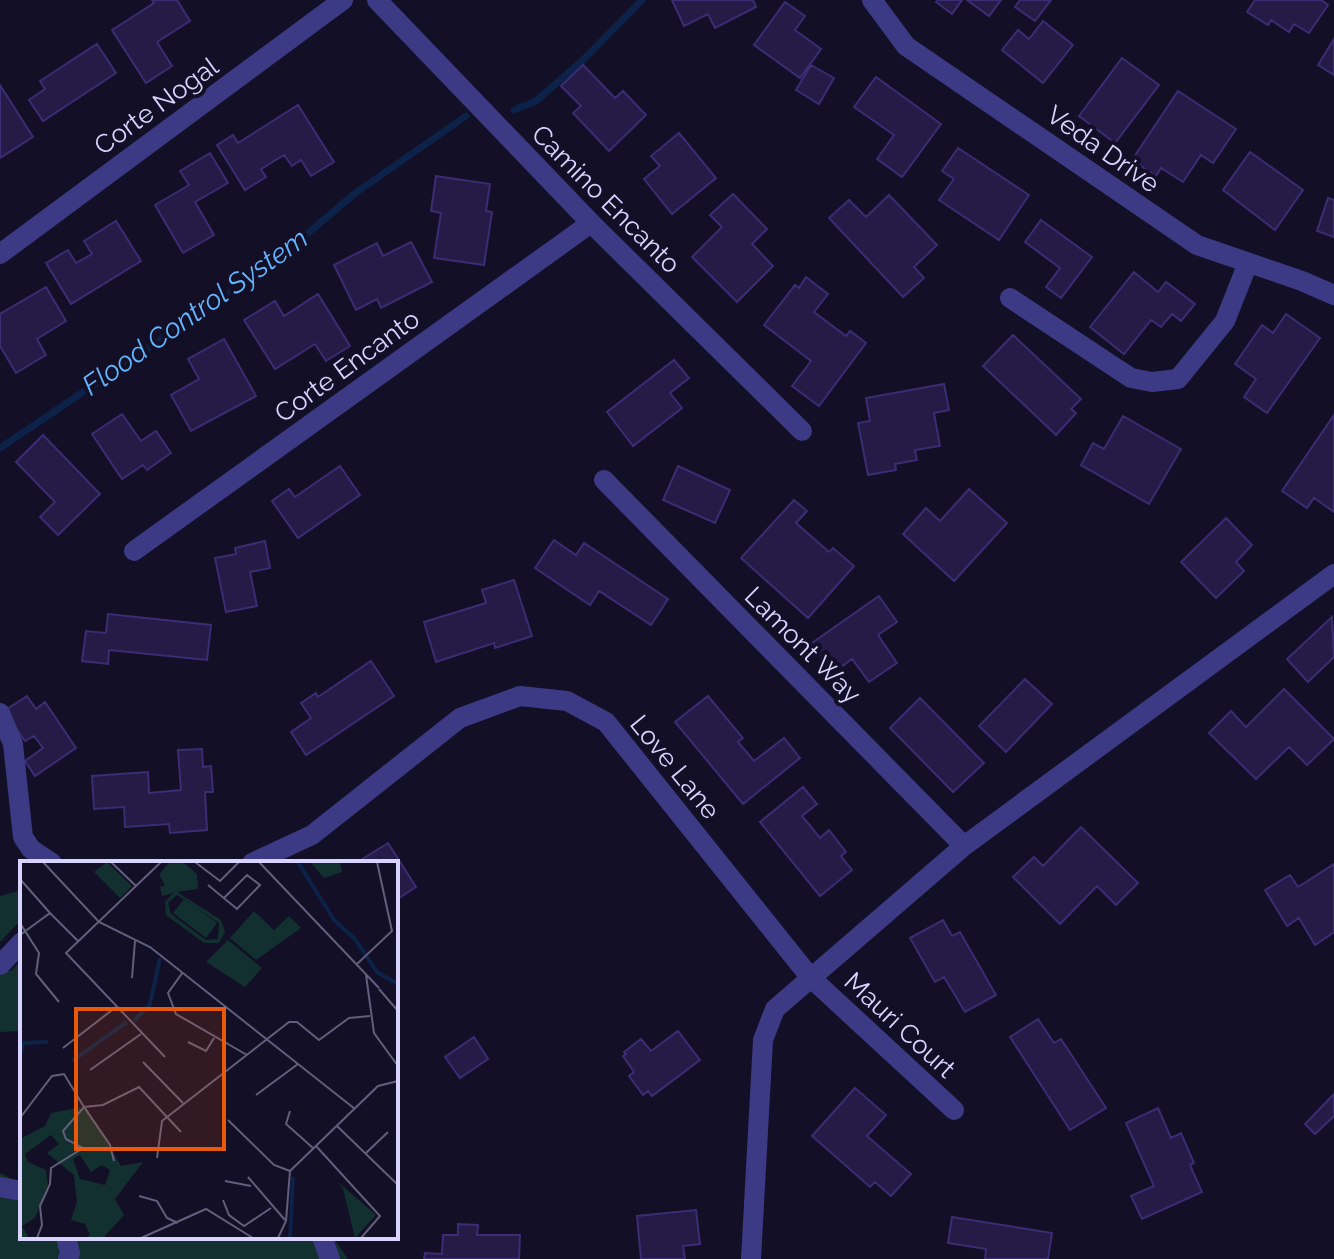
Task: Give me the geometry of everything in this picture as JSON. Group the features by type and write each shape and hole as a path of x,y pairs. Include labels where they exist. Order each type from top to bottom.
{"street":[{"name":"Corte Nogal","path":"0,254 343,0"},
{"name":"Camino Encanto","path":"377,0 591,223 802,431"},
{"name":"Veda Drive","path":"872,0 906,46 1197,245 1334,295"},
{"name":"Corte Encanto","path":"134,551 591,223"},
{"path":"1010,298 1131,378 1152,382 1178,379 1225,321 1248,263"},
{"name":"Lamont Way","path":"604,480 964,846"},
{"path":"751,1259 763,1040 775,1009 964,846 1334,574"},
{"name":"Love Lane","path":"256,861 312,835 460,718 520,696 567,701 606,722 810,977"},
{"path":"0,713 13,744 23,837 31,849 49,861"},
{"path":"0,965 20,944"},
{"name":"Mauri Court","path":"810,977 954,1110"},
{"path":"0,1187 20,1191"},
{"path":"66,1239 70,1253 68,1259"},
{"path":"323,1239 330,1259"}],"green space":[{"path":"20,891 20,921 0,942 0,896"},
{"path":"20,961 20,1031 0,1032 0,971 11,971"},
{"path":"0,1173 20,1183 20,1239 334,1239 348,1259 0,1259"}],"building":[{"path":"152,0 177,0 190,21 157,42 172,66 146,83 112,30 154,3"},
{"path":"672,0 753,0 756,7 715,28 708,14 684,26"},
{"path":"962,0 952,14 936,2"},
{"path":"967,0 1001,0 989,16"},
{"path":"1020,0 1051,0 1035,21 1015,7"},
{"path":"1255,0 1321,0 1328,5 1309,33 1294,24 1289,32 1271,20 1268,25 1247,12"},
{"path":"785,2 805,16 795,30 821,49 800,78 754,45"},
{"path":"1043,21 1073,45 1043,83 1002,50 1018,30 1029,39"},
{"path":"1334,39 1334,75 1318,65"},
{"path":"97,44 116,73 43,121 29,100 45,89 40,81"},
{"path":"1122,58 1159,85 1115,143 1079,116"},
{"path":"583,65 615,98 623,91 646,115 609,151 573,113 581,106 561,86"},
{"path":"811,65 834,78 819,104 796,90"},
{"path":"876,77 941,124 902,177 877,159 894,135 854,107"},
{"path":"0,85 33,137 0,158"},
{"path":"1178,91 1236,129 1213,163 1201,155 1183,182 1161,168 1156,176 1132,160"},
{"path":"298,105 334,162 311,176 301,160 292,166 284,155 261,169 266,177 245,190 217,145 233,135 238,143"},
{"path":"679,133 716,178 672,214 644,179 660,166 651,156"},
{"path":"958,148 1029,195 999,240 939,200 954,179 942,171"},
{"path":"1250,152 1303,190 1275,230 1223,190"},
{"path":"210,153 228,183 195,202 214,235 183,253 155,205 189,185 180,171"},
{"path":"436,176 490,184 486,211 492,212 484,265 434,258 441,213 431,211"},
{"path":"733,194 767,229 752,244 773,266 737,302 692,257 722,227 710,215"},
{"path":"889,195 937,245 914,267 924,278 903,297 829,218 849,200 866,217"},
{"path":"1328,198 1334,200 1334,237 1317,231"},
{"path":"1041,220 1092,257 1061,298 1046,287 1060,268 1025,242"},
{"path":"116,221 141,261 71,304 46,263 68,250 76,263 92,254 84,241"},
{"path":"411,242 432,282 381,308 377,299 356,310 334,265 377,243 383,256"},
{"path":"1134,272 1158,292 1166,282 1195,304 1181,321 1172,314 1161,327 1151,320 1124,354 1090,327"},
{"path":"806,277 828,294 814,312 846,336 850,331 866,343 819,406 792,386 811,361 764,325 795,285 799,288"},
{"path":"46,287 66,321 37,339 46,355 16,373 0,346 0,314"},
{"path":"318,294 350,346 326,361 315,344 275,369 244,320 275,301 284,316"},
{"path":"1286,314 1320,338 1267,413 1244,397 1256,379 1235,364 1262,325 1273,333"},
{"path":"1013,335 1081,399 1071,409 1076,413 1056,435 983,366"},
{"path":"224,339 256,396 191,431 171,395 199,379 188,359"},
{"path":"674,360 689,378 670,393 682,408 633,446 607,412"},
{"path":"944,384 949,410 934,413 940,446 915,450 917,460 895,464 896,470 868,475 858,423 870,421 866,398"},
{"path":"122,414 141,441 156,431 171,453 147,470 143,465 122,479 92,434"},
{"path":"1334,415 1334,512 1314,498 1307,508 1282,491"},
{"path":"1123,416 1181,449 1149,504 1081,465 1093,443 1104,449"},
{"path":"43,435 100,494 58,535 40,517 55,502 16,462"},
{"path":"340,466 360,495 298,538 272,501 289,489 295,497"},
{"path":"678,466 730,490 715,523 663,500"},
{"path":"969,489 1007,523 954,581 903,534 926,508 940,521"},
{"path":"794,500 807,511 796,523 829,552 833,548 854,566 808,618 741,558"},
{"path":"1226,518 1252,545 1236,562 1244,571 1216,598 1181,562"},
{"path":"554,540 576,555 584,543 668,599 651,625 599,591 590,605 535,568"},
{"path":"265,541 270,568 250,572 257,606 226,612 215,558 236,554 235,548"},
{"path":"514,580 532,636 495,648 494,643 436,662 424,622 486,603 482,590"},
{"path":"879,596 897,622 878,635 897,663 869,682 852,659 833,673 812,643"},
{"path":"108,614 211,625 207,660 109,650 108,664 82,661 86,631 106,633"},
{"path":"1332,617 1334,657 1308,682 1287,659"},
{"path":"371,661 394,696 306,755 291,732 311,718 301,703 316,693 318,697"},
{"path":"1025,679 1052,704 1006,752 979,726"},
{"path":"1284,689 1334,739 1307,765 1289,747 1256,779 1209,733 1231,711 1246,727"},
{"path":"27,696 36,709 45,702 76,748 35,776 25,761 43,748 34,736 25,741 4,711"},
{"path":"708,696 743,738 738,742 754,761 784,738 800,758 743,804 675,722"},
{"path":"920,698 984,763 953,792 890,728"},
{"path":"202,749 203,767 211,766 213,792 205,792 207,830 170,833 169,824 125,827 124,807 94,809 92,776 148,772 149,793 181,790 178,750"},
{"path":"803,787 817,804 802,816 820,838 829,830 846,852 841,856 852,870 820,896 760,822"},
{"path":"1081,827 1138,883 1116,905 1097,886 1060,924 1013,877 1034,857 1043,866"},
{"path":"388,843 416,887 398,899 398,861 359,861"},
{"path":"1334,864 1334,932 1315,945 1299,918 1287,926 1265,890 1290,875 1298,887"},
{"path":"943,920 952,936 960,932 996,995 965,1012 944,977 935,982 910,938"},
{"path":"1038,1019 1054,1043 1061,1039 1106,1108 1070,1130 1010,1037"},
{"path":"678,1031 700,1060 652,1096 648,1091 643,1095 629,1076 634,1072 623,1056 626,1054 624,1052 641,1039 651,1051"},
{"path":"474,1037 488,1059 460,1078 445,1057"},
{"path":"855,1088 886,1115 867,1136 911,1174 891,1196 875,1182 870,1187 812,1136"},
{"path":"1334,1094 1334,1116 1315,1134 1305,1124"},
{"path":"1158,1108 1171,1138 1181,1133 1202,1192 1142,1219 1131,1196 1154,1186 1126,1123"},
{"path":"696,1210 700,1244 683,1246 685,1259 641,1259 637,1216"},
{"path":"952,1217 1052,1233 1048,1259 985,1259 986,1249 948,1243"},
{"path":"458,1224 478,1225 477,1235 520,1235 519,1259 424,1259 425,1253 442,1254 443,1235 458,1235"}],"waterway":[{"name":"Flood Control System","path":"514,110 536,101 583,60 642,0"},
{"name":"Flood Control System","path":"0,448 267,268 354,194 466,116"}]}
